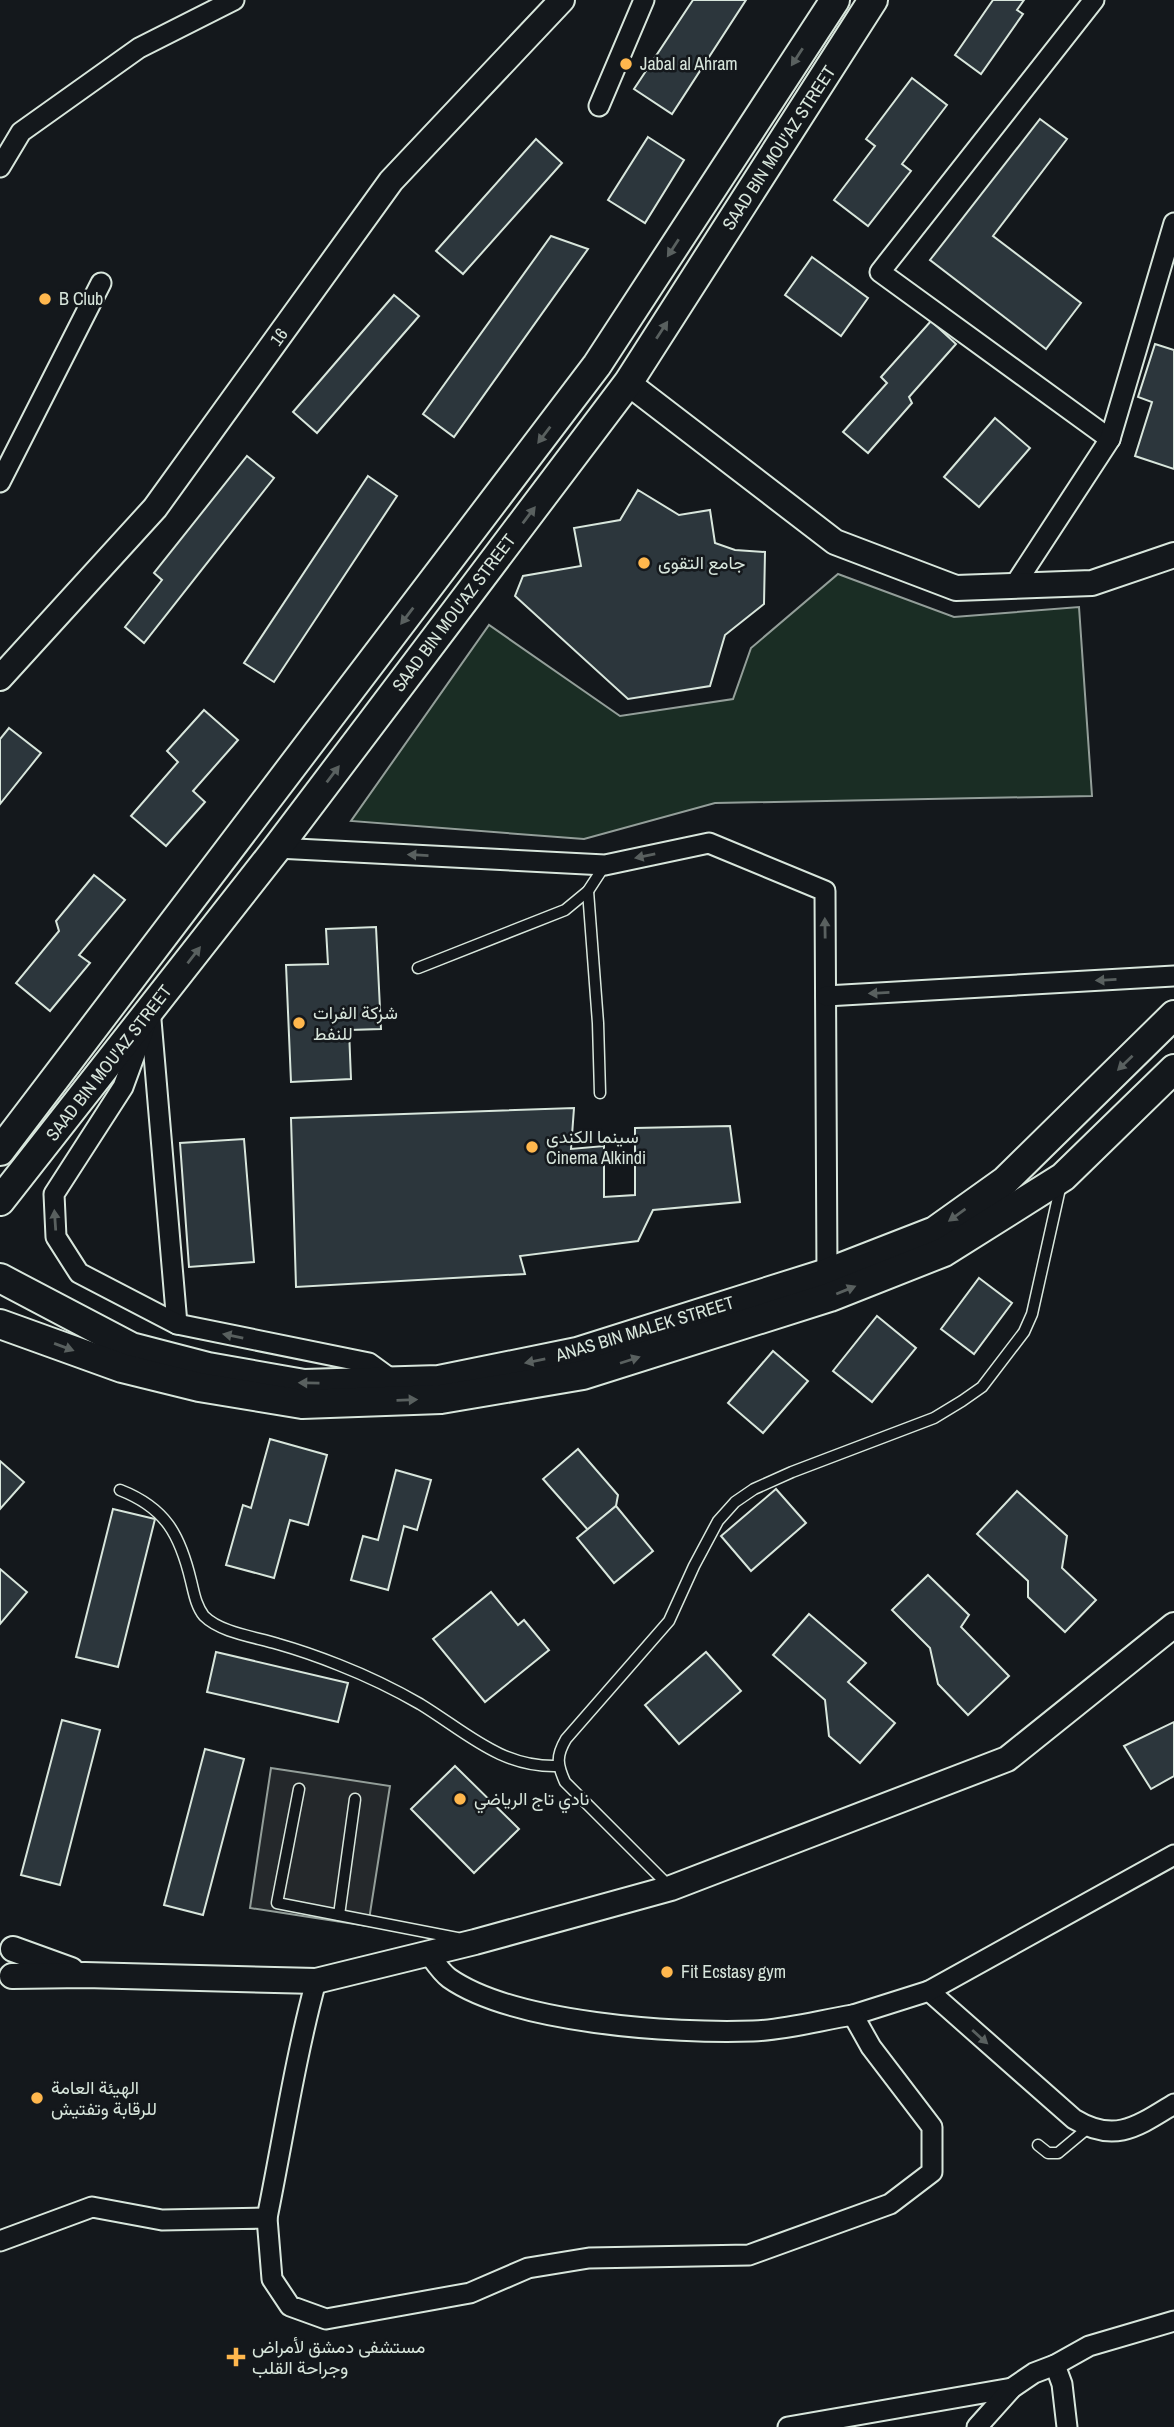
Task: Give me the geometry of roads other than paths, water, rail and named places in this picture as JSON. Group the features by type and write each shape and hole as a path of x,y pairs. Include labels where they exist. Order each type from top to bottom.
{"main road":[{"name":"SAAD BIN MOU'AZ STREET","path":"0,1151 597,365 835,0"},
{"name":"SAAD BIN MOU'AZ STREET","path":"0,1201 277,848 628,383 873,0"},
{"name":"ANAS BIN MALEK STREET","path":"1,1279 131,1347 208,1367 304,1384 391,1379 439,1380 577,1352 827,1273 935,1231 1005,1181 1174,1015"},
{"name":"ANAS BIN MALEK STREET","path":"0,1324 122,1368 199,1387 302,1404 441,1399 583,1375 830,1297 944,1252 1063,1177 1174,1069"}],"street":[{"path":"0,167 22,132 139,48 234,0"},
{"name":"16","path":"0,678 155,508 391,181 562,0"},
{"path":"599,106 644,0"},
{"path":"1094,0 880,272 1110,439"},
{"path":"1014,586 1110,439 1174,223"},
{"path":"0,482 101,283"},
{"path":"628,383 835,542 956,588 1092,583 1174,555"},
{"path":"277,848 606,865 709,843 825,891 827,1273"},
{"path":"826,996 1174,976"},
{"path":"150,1012 177,1324"},
{"path":"150,1012 123,1087 54,1194 57,1237 79,1273 177,1324 369,1363 391,1379"},
{"path":"0,1128 38,1103"},
{"path":"6,1981 85,1975 316,1981 475,1942 671,1888 1007,1759 1174,1625"},
{"path":"428,1953 446,1976 470,1990 519,2007 593,2021 658,2028 754,2031 853,2015 929,1991 1174,1855"},
{"path":"6,1944 85,1975"},
{"path":"6,1944 16,1968 6,1981"},
{"path":"316,1981 296,2063 267,2218 272,2279 290,2306 326,2319 470,2293 528,2268 589,2258 749,2255 890,2204 932,2172 932,2127 871,2048 853,2015"},
{"path":"929,1991 1074,2119 1088,2128 1104,2132 1124,2131 1174,2104"},
{"path":"0,2241 92,2207 162,2220 267,2218"},
{"path":"977,2427 1012,2388 1034,2373 1089,2346 1174,2321"},
{"path":"1055,2365 1062,2384 1067,2427"},
{"path":"788,2427 1012,2388"}],"lane":[{"path":"418,968 565,910 587,891 606,865"},
{"path":"587,891 598,1023 600,1093"},
{"path":"671,1888 565,1782 558,1766 558,1753 566,1739 669,1621 718,1521 735,1502 754,1489 792,1472 934,1418 982,1387 1024,1332 1032,1314 1063,1177"},
{"path":"120,1490 149,1504 172,1528 186,1557 198,1606 212,1622 320,1658 382,1684 511,1760 558,1766"},
{"path":"299,1790 277,1903 475,1942"},
{"path":"340,1915 355,1800"},
{"path":"1038,2145 1055,2154 1088,2128"}],"place":[{"name":"Jabal al Ahram","path":"626,64"},
{"name":"B Club","path":"45,299"},
{"name":"جامع التقوى","path":"644,563"},
{"name":"شركة الفرات للنفط","path":"299,1023"},
{"name":"سينما الكندي Cinema Alkindi","path":"532,1147"},
{"name":"نادي تاج الرياضي","path":"460,1799"},
{"name":"Fit Ecstasy gym","path":"667,1972"},
{"name":"الهيئة العامة للرقابة وتفتيش","path":"37,2098"},
{"name":"مستشفى دمشق لأمراض وجراحة القلب","path":"236,2357"}]}
